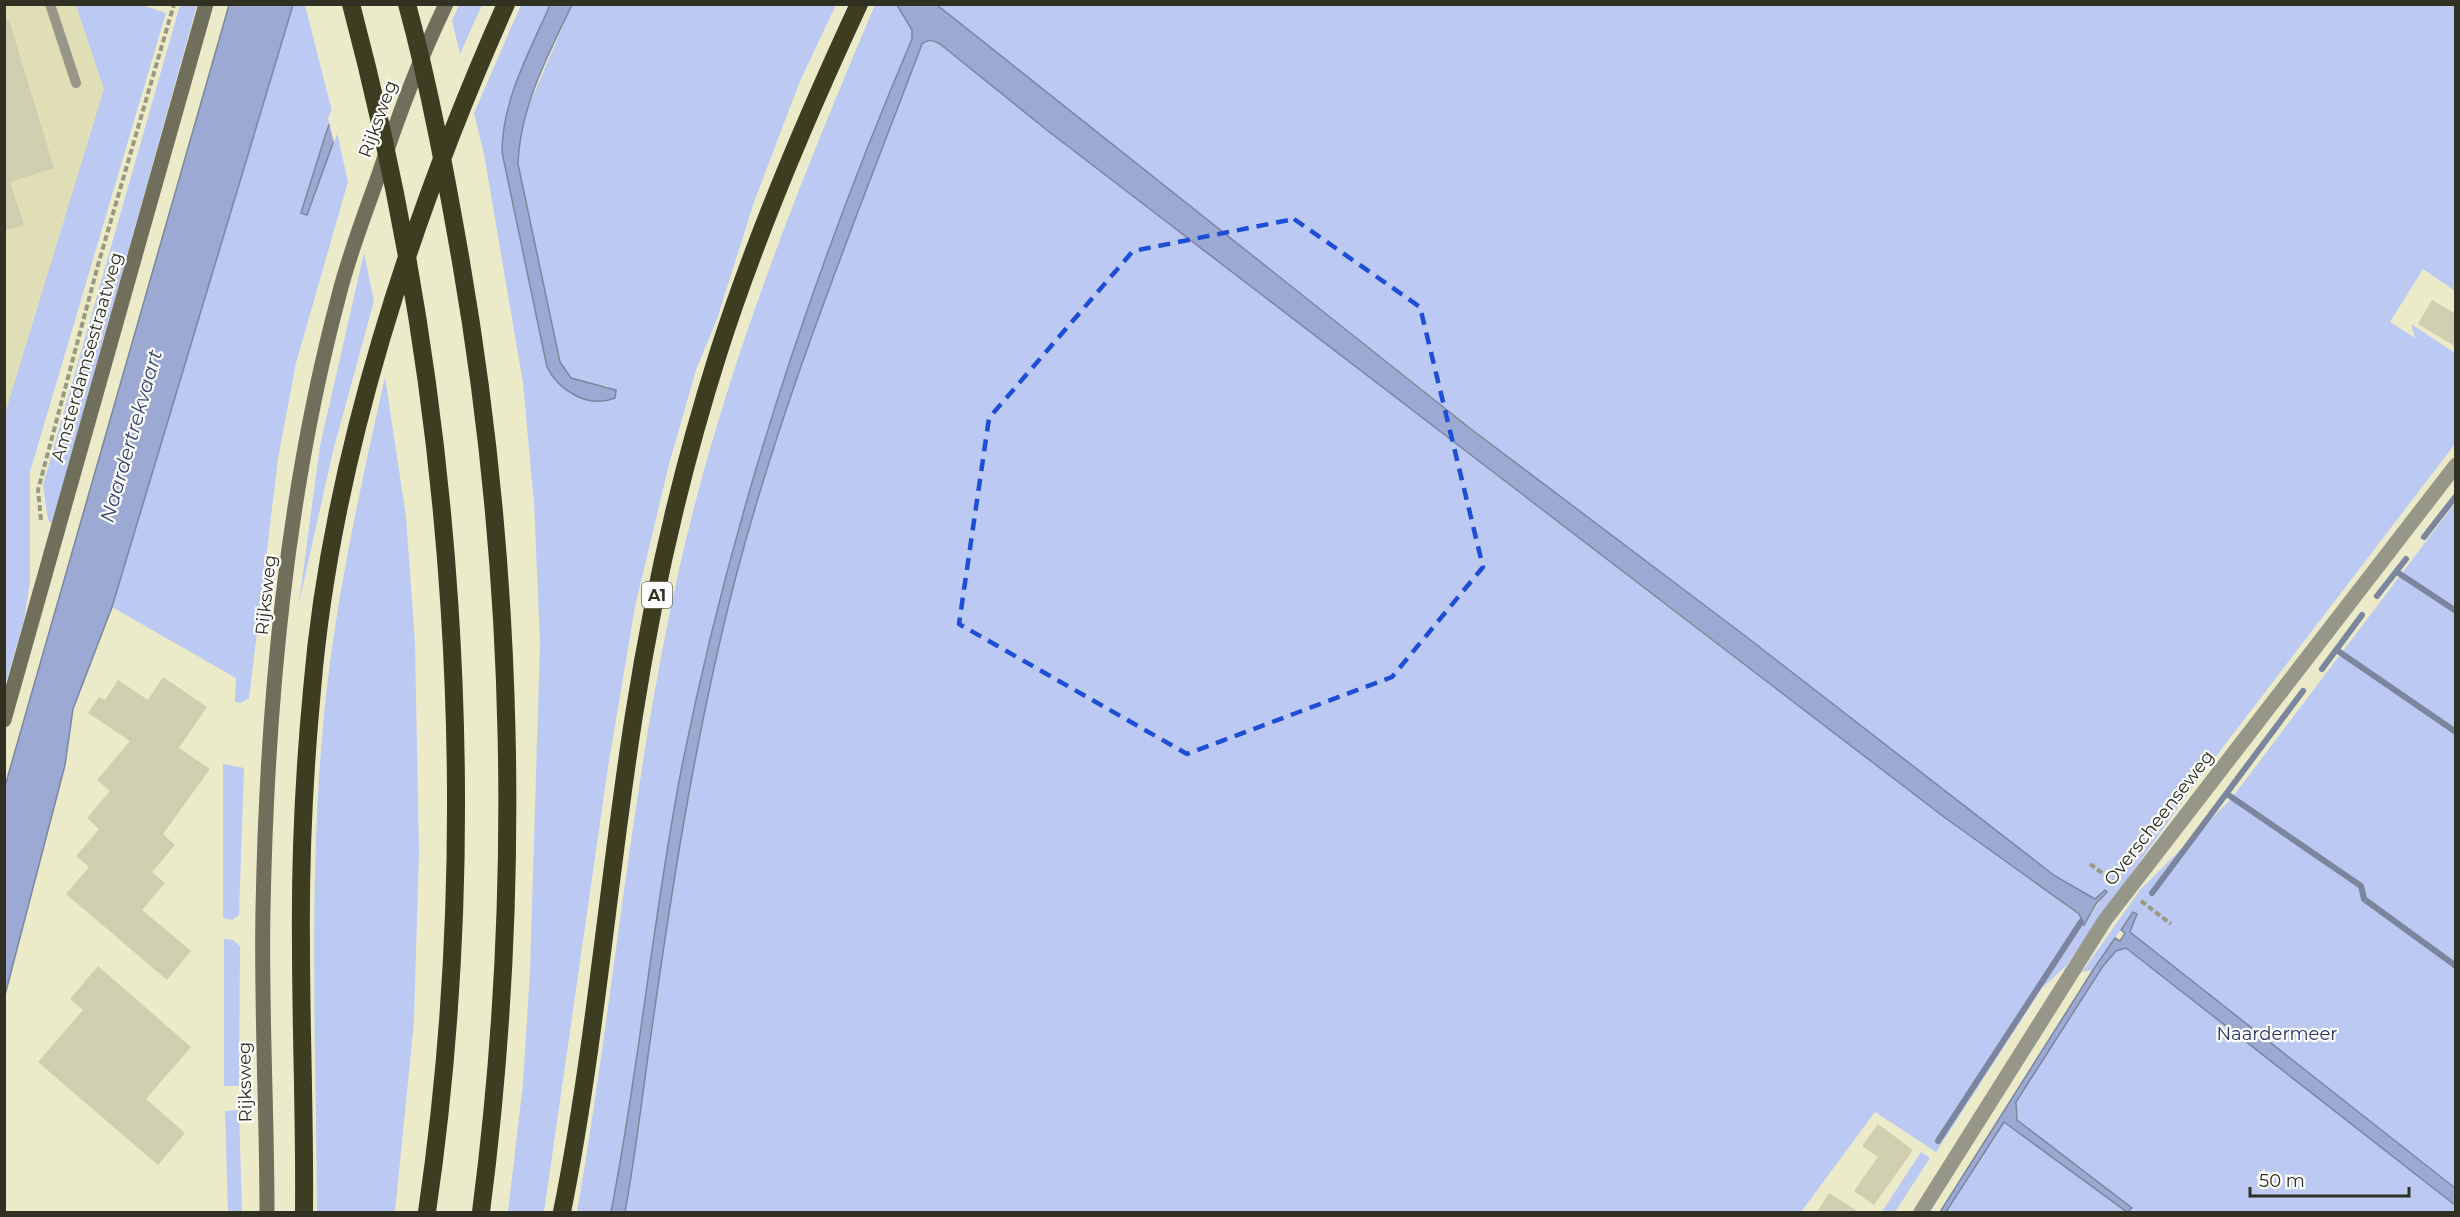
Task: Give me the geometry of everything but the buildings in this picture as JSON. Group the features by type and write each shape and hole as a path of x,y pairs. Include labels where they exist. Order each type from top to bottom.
{"highway":[{"path":"351,4 368,70 399,214 423,361 442,527 452,678 455,797 453,933 439,1132 427,1212"},
{"path":"406,4 455,227 474,337 495,515 504,631 507,856 498,1042 481,1212"},
{"path":"304,1212 302,841 312,689 330,561 356,438 386,328 456,123 506,4"},
{"name":"A1","path":"562,1212 585,1070 634,714 659,584 687,465 718,354 757,246 828,71 859,4"}],"main road":[{"name":"Amsterdamsestraatweg","path":"4,720 206,4"},
{"name":"Rijksweg","path":"267,1212 263,922 266,797 286,581 297,501 309,426 340,291 393,131 446,4"}],"street":[{"name":"Overscheenseweg","path":"1921,1212 2105,920 2456,465"}],"lane":[{"path":"51,4 76,83"}],"path":[{"path":"51,558 42,532 38,490 98,265 174,4"},
{"path":"2090,864 2109,877"},
{"path":"2147,906 2172,924"}],"highlighted area":[{"path":"1294,219 1420,307 1483,567 1392,677 1187,754 959,624 989,418 1133,251"}],"shaded area":[{"path":"5,5 89,5 111,79 5,455"}],"green space":[{"path":"76,5 142,5 166,13 30,472 30,582 24,620 5,686 5,414 104,89"},
{"path":"180,5 197,5 52,524 48,520 43,485"},
{"path":"293,5 305,5 333,115 301,213 307,215 336,128 348,182 296,363 278,459 249,698 241,703 235,702 236,678 112,607"},
{"path":"459,5 482,5 460,54 452,21"},
{"path":"521,5 550,5 513,90 506,116 547,367 558,383 572,393 589,399 608,401 608,386 586,383 573,378 560,362 518,164 519,133 526,112 572,5 836,5 800,81 754,202 717,319 696,370 669,464 635,607 608,767 544,1212 508,1212 523,1083 530,971 540,643 534,504 523,383 484,154 474,113"},
{"path":"875,5 897,5 912,30 912,39 875,127 808,306 750,488 725,580 682,766 611,1212 577,1212 642,765 657,676 696,500 733,373 776,249"},
{"path":"937,5 2455,5 2455,291 2423,269 2390,322 2415,338 2411,324 2455,353 2455,444 2197,781 2066,966 2042,988 1936,1152 1875,1112 1801,1212 625,1212 683,828 710,684 740,561 762,485 811,337 922,44 929,41 940,44 1048,131 1702,633 1944,817 2079,915 2084,924 2107,892 2105,891 2095,899 2055,876 1744,635 1471,428"},
{"path":"364,253 374,301 333,451 299,603 320,446"},
{"path":"385,377 406,516 415,643 419,851 414,1021 395,1212 317,1212 314,901 324,715 342,587"},
{"name":"Naardermeer","path":"2455,503 2455,1212 1946,1212 2103,966 2130,932 2137,914 2133,912 2093,970 2082,972 2140,890 2231,799"},
{"path":"223,764 244,768 239,915 232,920 223,918"},
{"path":"224,939 233,940 240,946 239,1086 224,1086"},
{"path":"239,1110 242,1212 228,1212 225,1111"},
{"path":"1921,1152 1930,1158 1895,1212 1883,1212 1883,1210"}],"water":[{"name":"Naardertrekvaart","path":"229,5 293,5 112,607 73,709 65,765 5,995 5,786"},
{"path":"375,5 383,5 307,215 301,213 326,133"},
{"path":"550,5 572,5 545,62 530,102 524,122 518,164 560,362 571,378 616,390 615,398 605,401 585,399 566,390 547,367 502,152 507,114 518,76"},
{"path":"897,5 937,5 1471,429 1744,635 2055,876 2095,899 2105,890 2107,892 2096,904 2084,925 2079,914 1944,817 1048,131 940,44 928,41 922,44 811,337 762,485 740,561 721,637 683,825 625,1212 611,1212 672,822 702,672 750,488 808,306 875,127 912,39 912,30"},
{"path":"2133,912 2137,914 2130,932 2455,1188 2455,1205 2126,948 2116,951 2103,966 2016,1102 2017,1120 2132,1208 2127,1212 2004,1122 1946,1212 1940,1212 2093,970 2115,938 2120,941 2125,933 2121,930"}],"pier":[{"path":"372,4 386,4 334,143 328,119"}],"waterway":[{"path":"2424,537 2456,496"},
{"path":"2377,596 2406,559"},
{"path":"2397,572 2456,611"},
{"path":"2322,669 2362,615"},
{"path":"2338,651 2456,732"},
{"path":"2152,893 2303,691"},
{"path":"2227,794 2361,886 2364,899 2456,966"},
{"path":"1938,1141 2081,922"}]}
